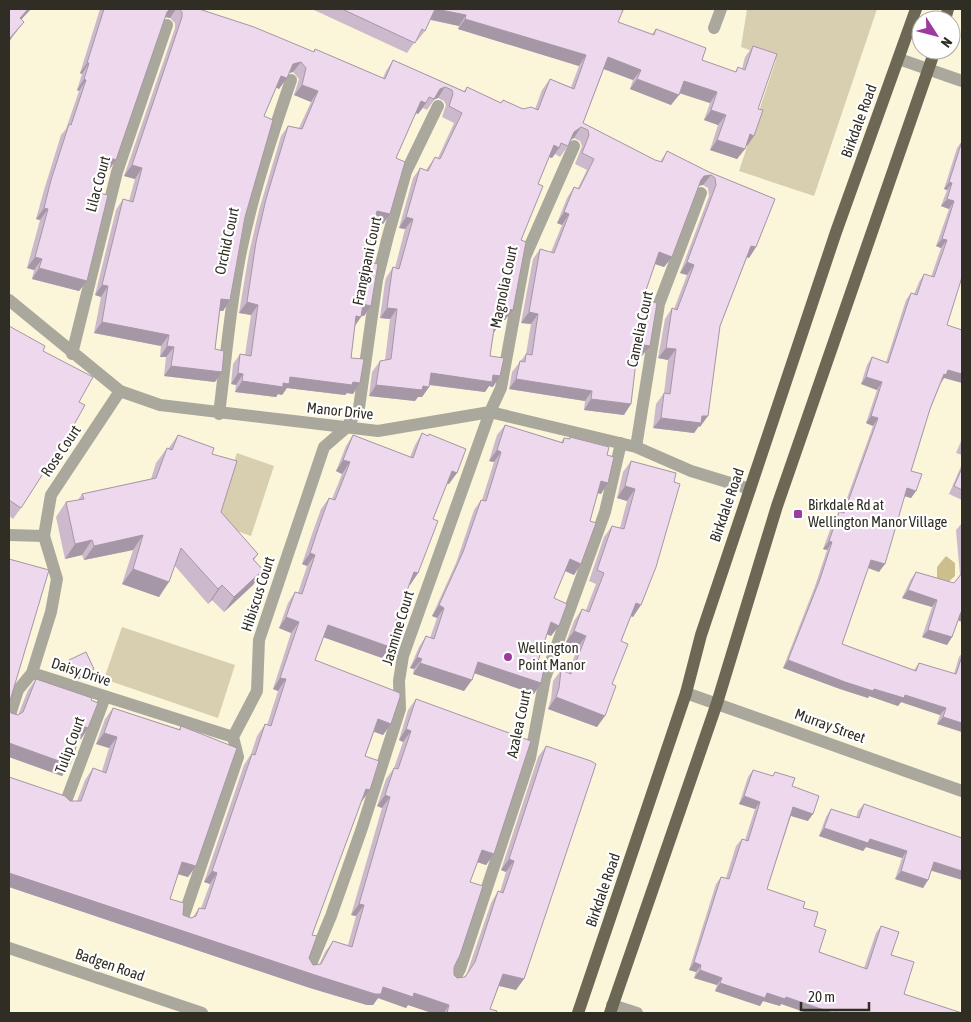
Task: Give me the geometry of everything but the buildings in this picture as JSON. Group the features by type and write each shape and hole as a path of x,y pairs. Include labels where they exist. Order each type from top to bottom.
{"main road":[{"name":"Birkdale Road","path":"578,1013 686,693 701,635 836,232 916,9"},
{"path":"611,1009 717,703 777,506 932,60"}],"street":[{"path":"714,28 721,9"},
{"name":"Lilac Court","path":"72,354 117,172 167,25"},
{"path":"899,59 962,80"},
{"name":"Orchid Court","path":"220,414 233,294 241,251 254,192 291,80"},
{"name":"Frangipani Court","path":"346,428 359,408 377,280 400,190 406,172 438,106"},
{"name":"Magnolia Court","path":"490,412 501,388 525,257 574,146"},
{"name":"Camelia Court","path":"636,446 659,304 701,193"},
{"name":"Manor Drive","path":"9,300 72,354 120,391 160,405 220,414 378,431 490,412 636,446 692,471 750,489"},
{"name":"Rose Court","path":"44,536 51,495 120,391"},
{"name":"Jasmine Court","path":"309,969 331,916 362,828 400,709 399,681 402,656 490,412"},
{"name":"Hibiscus Court","path":"233,737 257,691 259,640 324,447 346,428"},
{"name":"Azalea Court","path":"453,982 460,969 530,758 538,726 545,678 605,512 621,443"},
{"path":"9,535 44,536"},
{"name":"Daisy Drive","path":"44,536 57,579 51,612 32,673 105,698 233,737"},
{"path":"9,718 18,690 32,673"},
{"name":"Murray Street","path":"686,693 962,791"},
{"name":"Tulip Court","path":"65,804 105,698"},
{"path":"182,921 238,757 233,737"},
{"name":"Badgen Road","path":"9,948 202,1013"},
{"path":"611,1009 637,1013"}],"shaded area":[{"path":"747,9 877,9 814,196 739,171 776,60 741,47"},
{"path":"237,453 274,466 251,536 212,522"},
{"path":"946,556 955,563 955,576 945,585 937,581 937,567"},
{"path":"122,627 235,665 218,718 104,679"}],"place":[{"name":"Birkdale Rd at Wellington Manor Village","path":"798,514"},
{"name":"Wellington Point Manor","path":"508,657"}]}
